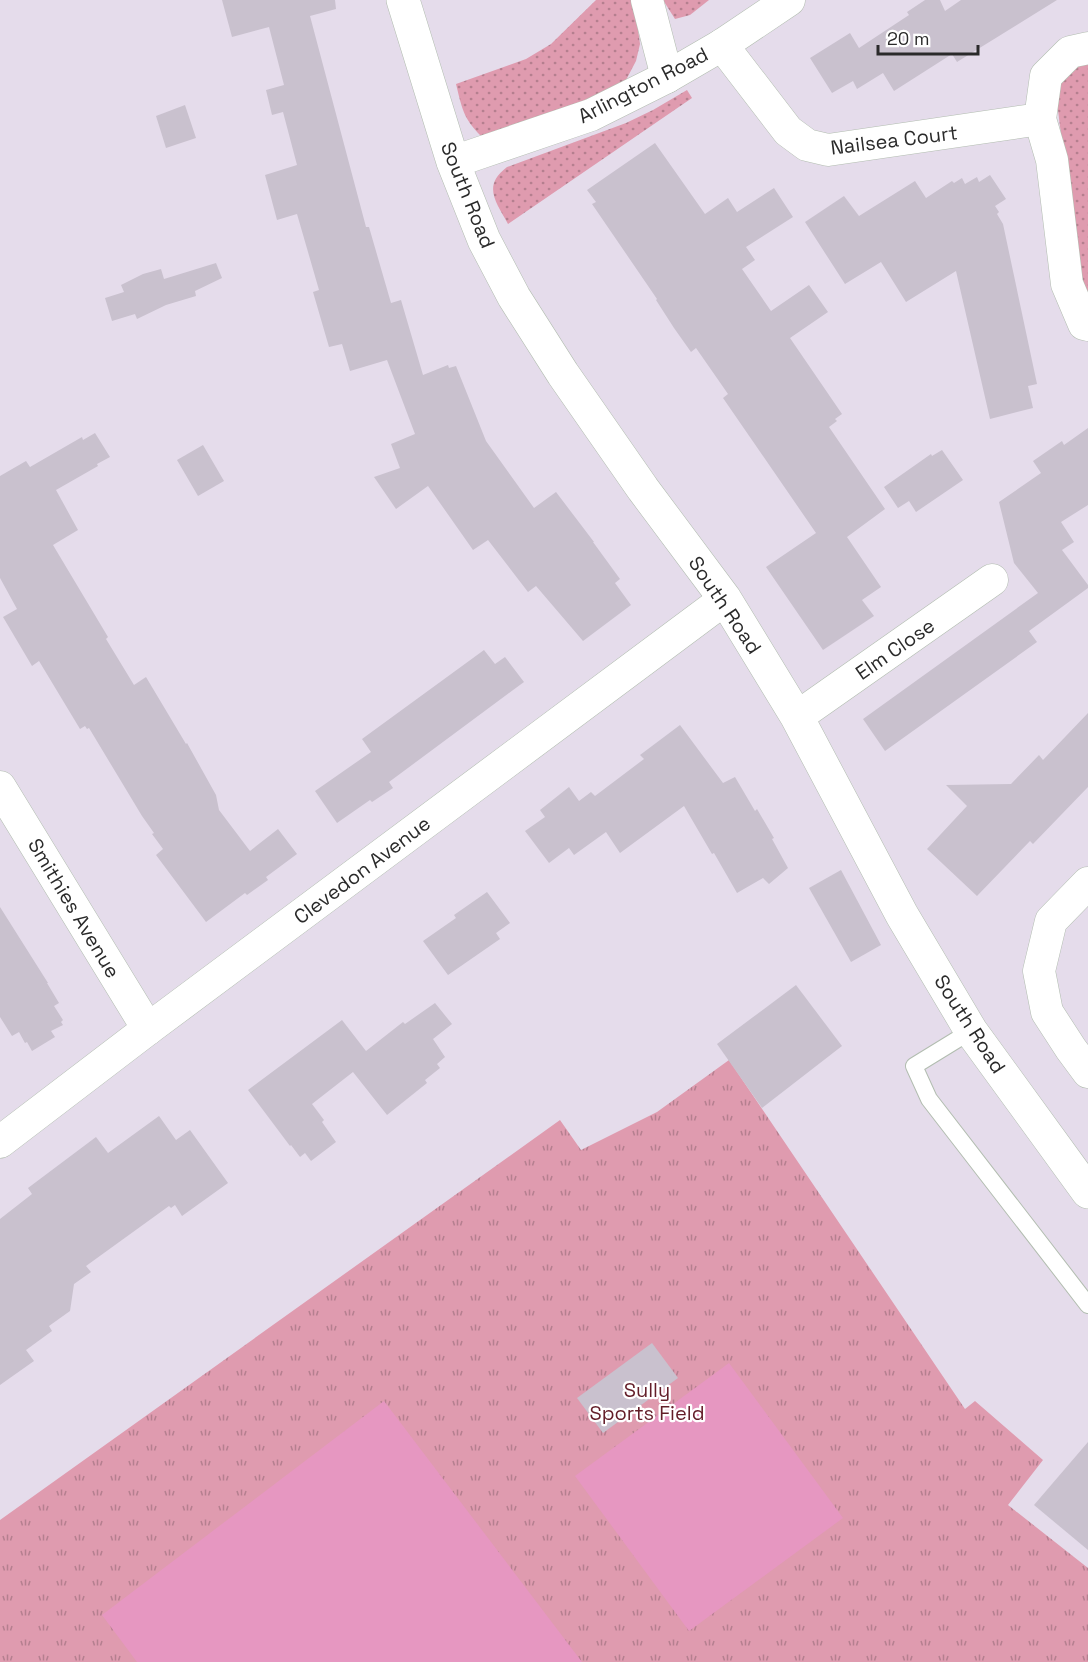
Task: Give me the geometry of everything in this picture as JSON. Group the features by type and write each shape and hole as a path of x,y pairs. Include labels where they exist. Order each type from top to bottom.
{"main road":[{"name":"South Road","path":"403,0 453,162 484,240 514,297 563,374 636,479 725,599 797,717 902,915 970,1031 1088,1192"}],"street":[{"path":"647,0 667,77"},
{"name":"Arlington Road","path":"453,162 591,115 667,77 722,45 789,0"},
{"name":"Nailsea Court","path":"722,45 788,131 807,145 828,150 1040,120"},
{"path":"1088,48 1070,52 1046,76 1040,120 1052,160 1067,284 1084,324 1088,325"},
{"name":"Elm Close","path":"797,717 992,580"},
{"name":"Clevedon Avenue","path":"0,1142 725,599"},
{"name":"Smithies Avenue","path":"0,787 148,1029"},
{"path":"1088,883 1051,921 1039,971 1047,1012 1088,1072"}],"lane":[{"path":"970,1031 914,1066 929,1099 1088,1305"}],"green space":[{"path":"596,0 634,0 640,44 636,61 626,80 606,96 481,136 470,124 464,112 456,84 526,59 551,44"},
{"path":"663,0 709,0 690,15 675,19"},
{"path":"1088,60 1088,308 1080,288 1056,94 1067,69"},
{"path":"687,90 692,98 508,224 496,201 493,188 499,174 507,167 626,123"},
{"name":"Sully Sports Field","path":"729,1060 965,1409 975,1401 1043,1460 1008,1505 1088,1568 1088,1662 0,1662 0,1520 560,1120 581,1150 657,1112"}],"shaded area":[{"path":"729,1363 843,1518 689,1631 575,1476"},
{"path":"384,1401 582,1662 137,1662 102,1615"}],"building":[{"path":"222,0 335,0 336,9 310,16 366,227 369,227 391,303 401,300 423,375 448,365 449,368 456,366 486,441 534,508 556,492 620,579 615,583 631,605 583,641 536,586 528,592 488,540 473,550 428,486 396,509 374,477 400,468 391,444 415,434 387,360 350,371 342,344 329,347 313,292 319,290 297,214 277,220 265,175 297,165 283,112 272,115 266,90 284,85 269,27 232,37"},
{"path":"925,0 940,0 945,11 961,0 1057,0 957,62 952,54 894,91 883,73 857,89 853,81 832,93 810,58 850,33 859,48 909,15 907,12"},
{"path":"185,105 196,138 166,148 156,116"},
{"path":"655,143 705,214 728,198 737,212 774,188 793,217 746,247 755,260 742,269 771,311 809,285 828,312 790,338 842,414 829,427 885,509 847,537 881,587 862,600 874,616 823,650 766,567 816,533 723,398 728,394 696,348 691,352 674,328 657,299 592,204 596,202 587,190"},
{"path":"990,175 1006,199 995,206 1003,224 1037,384 1028,386 1033,408 990,419 956,271 906,302 881,262 845,284 805,222 844,196 859,216 915,181 926,198 952,181 954,183 962,178 965,184 977,177 979,182"},
{"path":"216,263 222,278 195,291 196,296 166,305 137,319 135,314 112,321 105,298 124,292 121,285 143,274 161,269 164,279"},
{"path":"1088,428 1088,505 1061,522 1074,542 1062,550 1088,588 1029,631 1037,642 885,751 863,719 1038,593 1014,563 999,502 1041,473 1033,461 1062,441 1064,445"},
{"path":"95,433 110,457 56,490 78,530 53,545 134,685 146,677 216,795 219,810 250,851 278,829 297,854 266,877 268,880 247,895 245,893 206,922 156,855 163,849 89,728 85,726 80,729 39,661 32,666 3,617 17,609 0,578 0,476 26,461 30,467 82,437 83,440"},
{"path":"203,445 224,481 198,496 177,460"},
{"path":"942,450 963,480 916,512 909,501 898,508 884,487 931,454 932,456"},
{"path":"484,650 495,664 505,657 524,682 389,782 393,788 372,802 370,800 337,823 315,791 371,752 362,739"},
{"path":"1088,713 1088,787 1033,844 1030,841 977,896 927,849 967,806 946,785 1011,784 1039,755 1043,760"},
{"path":"680,725 723,783 735,777 774,838 772,839 788,868 769,884 763,878 737,893 684,806 620,853 606,832 574,855 569,848 549,863 525,831 545,817 540,810 569,787 579,801 591,792 595,796 644,759 640,755"},
{"path":"841,870 881,945 851,962 809,888"},
{"path":"487,892 510,923 496,933 500,939 448,975 423,941"},
{"path":"0,907 48,983 59,1003 54,1006 63,1020 61,1022 63,1025 51,1031 55,1037 32,1051 19,1032 12,1036 0,1017"},
{"path":"796,985 842,1046 762,1108 717,1044"},
{"path":"435,1003 452,1024 433,1039 445,1057 437,1064 440,1068 425,1080 427,1083 387,1115 353,1072 312,1104 336,1142 311,1161 305,1153 300,1157 290,1146 248,1090 342,1020 366,1051 403,1022 405,1024"},
{"path":"159,1116 176,1140 190,1130 228,1183 182,1216 175,1205 171,1208 169,1206 86,1266 91,1272 74,1284 70,1311 49,1326 52,1331 26,1350 34,1361 0,1385 0,1219 32,1194 28,1188 96,1137 108,1153"},
{"path":"652,1343 678,1378 603,1433 577,1398"},
{"path":"1088,1442 1088,1550 1034,1505"}]}
